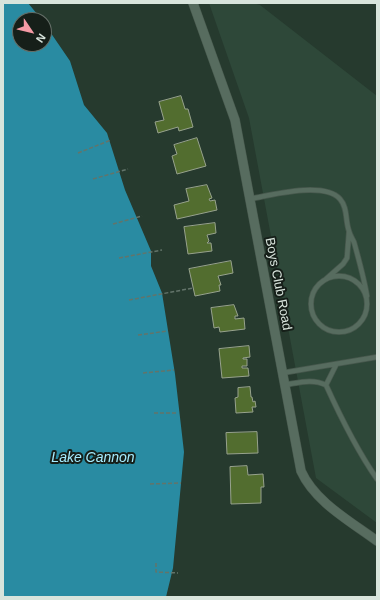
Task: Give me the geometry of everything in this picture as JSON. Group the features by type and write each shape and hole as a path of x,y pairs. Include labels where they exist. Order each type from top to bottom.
{"street":[{"name":"Boys Club Road","path":"194,3 235,120 299,462 307,482 319,497 377,541"}],"lane":[{"path":"250,199 301,190 329,191 340,199 346,211 349,232 347,258 344,264 318,285 313,292 311,306 314,319 320,326 337,332 346,331 355,327 361,321 366,312 367,296 353,241 349,232"},
{"path":"326,279 334,276 344,276 353,280 360,286 367,296"},
{"path":"282,373 377,357"},
{"path":"326,385 336,365"},
{"path":"284,385 309,381 320,382 326,385 343,425 363,459 377,478"}],"path":[{"path":"78,152 111,140"},
{"path":"93,179 128,169"},
{"path":"114,224 142,216"},
{"path":"119,258 162,250"},
{"path":"130,300 193,288"},
{"path":"138,335 168,331"},
{"path":"143,373 174,370"},
{"path":"154,414 178,413"},
{"path":"150,484 181,483"},
{"path":"156,562 156,572 178,573"}],"shaded area":[{"path":"209,3 253,3 260,5 377,96 377,523 316,478 249,118"}],"water":[{"name":"Lake Cannon","path":"3,3 28,3 35,12 12,12 12,52 52,52 52,35 70,61 84,105 107,133 125,190 151,251 151,266 162,293 175,374 184,452 173,568 166,597 3,597"}],"building":[{"path":"181,96 185,109 188,109 193,127 179,131 178,127 158,133 155,122 164,120 159,102"},
{"path":"197,138 206,166 177,174 172,156 177,154 174,145"},
{"path":"207,185 212,198 209,199 210,201 215,200 217,210 177,219 174,205 189,201 186,189"},
{"path":"215,223 216,233 207,235 209,241 207,243 211,243 212,251 188,254 184,227"},
{"path":"231,261 233,273 218,276 221,285 219,285 220,291 195,296 189,269"},
{"path":"234,305 238,316 235,316 235,319 244,318 245,329 220,332 219,327 214,328 211,308"},
{"path":"249,346 250,357 243,358 247,359 247,366 242,366 242,368 248,368 249,376 222,378 219,349"},
{"path":"250,387 251,397 253,402 255,401 256,407 252,407 253,412 236,413 235,398 238,397 238,388"},
{"path":"257,432 258,453 227,454 226,433"},
{"path":"247,466 248,475 263,474 264,487 261,487 261,503 231,504 230,467"}]}
